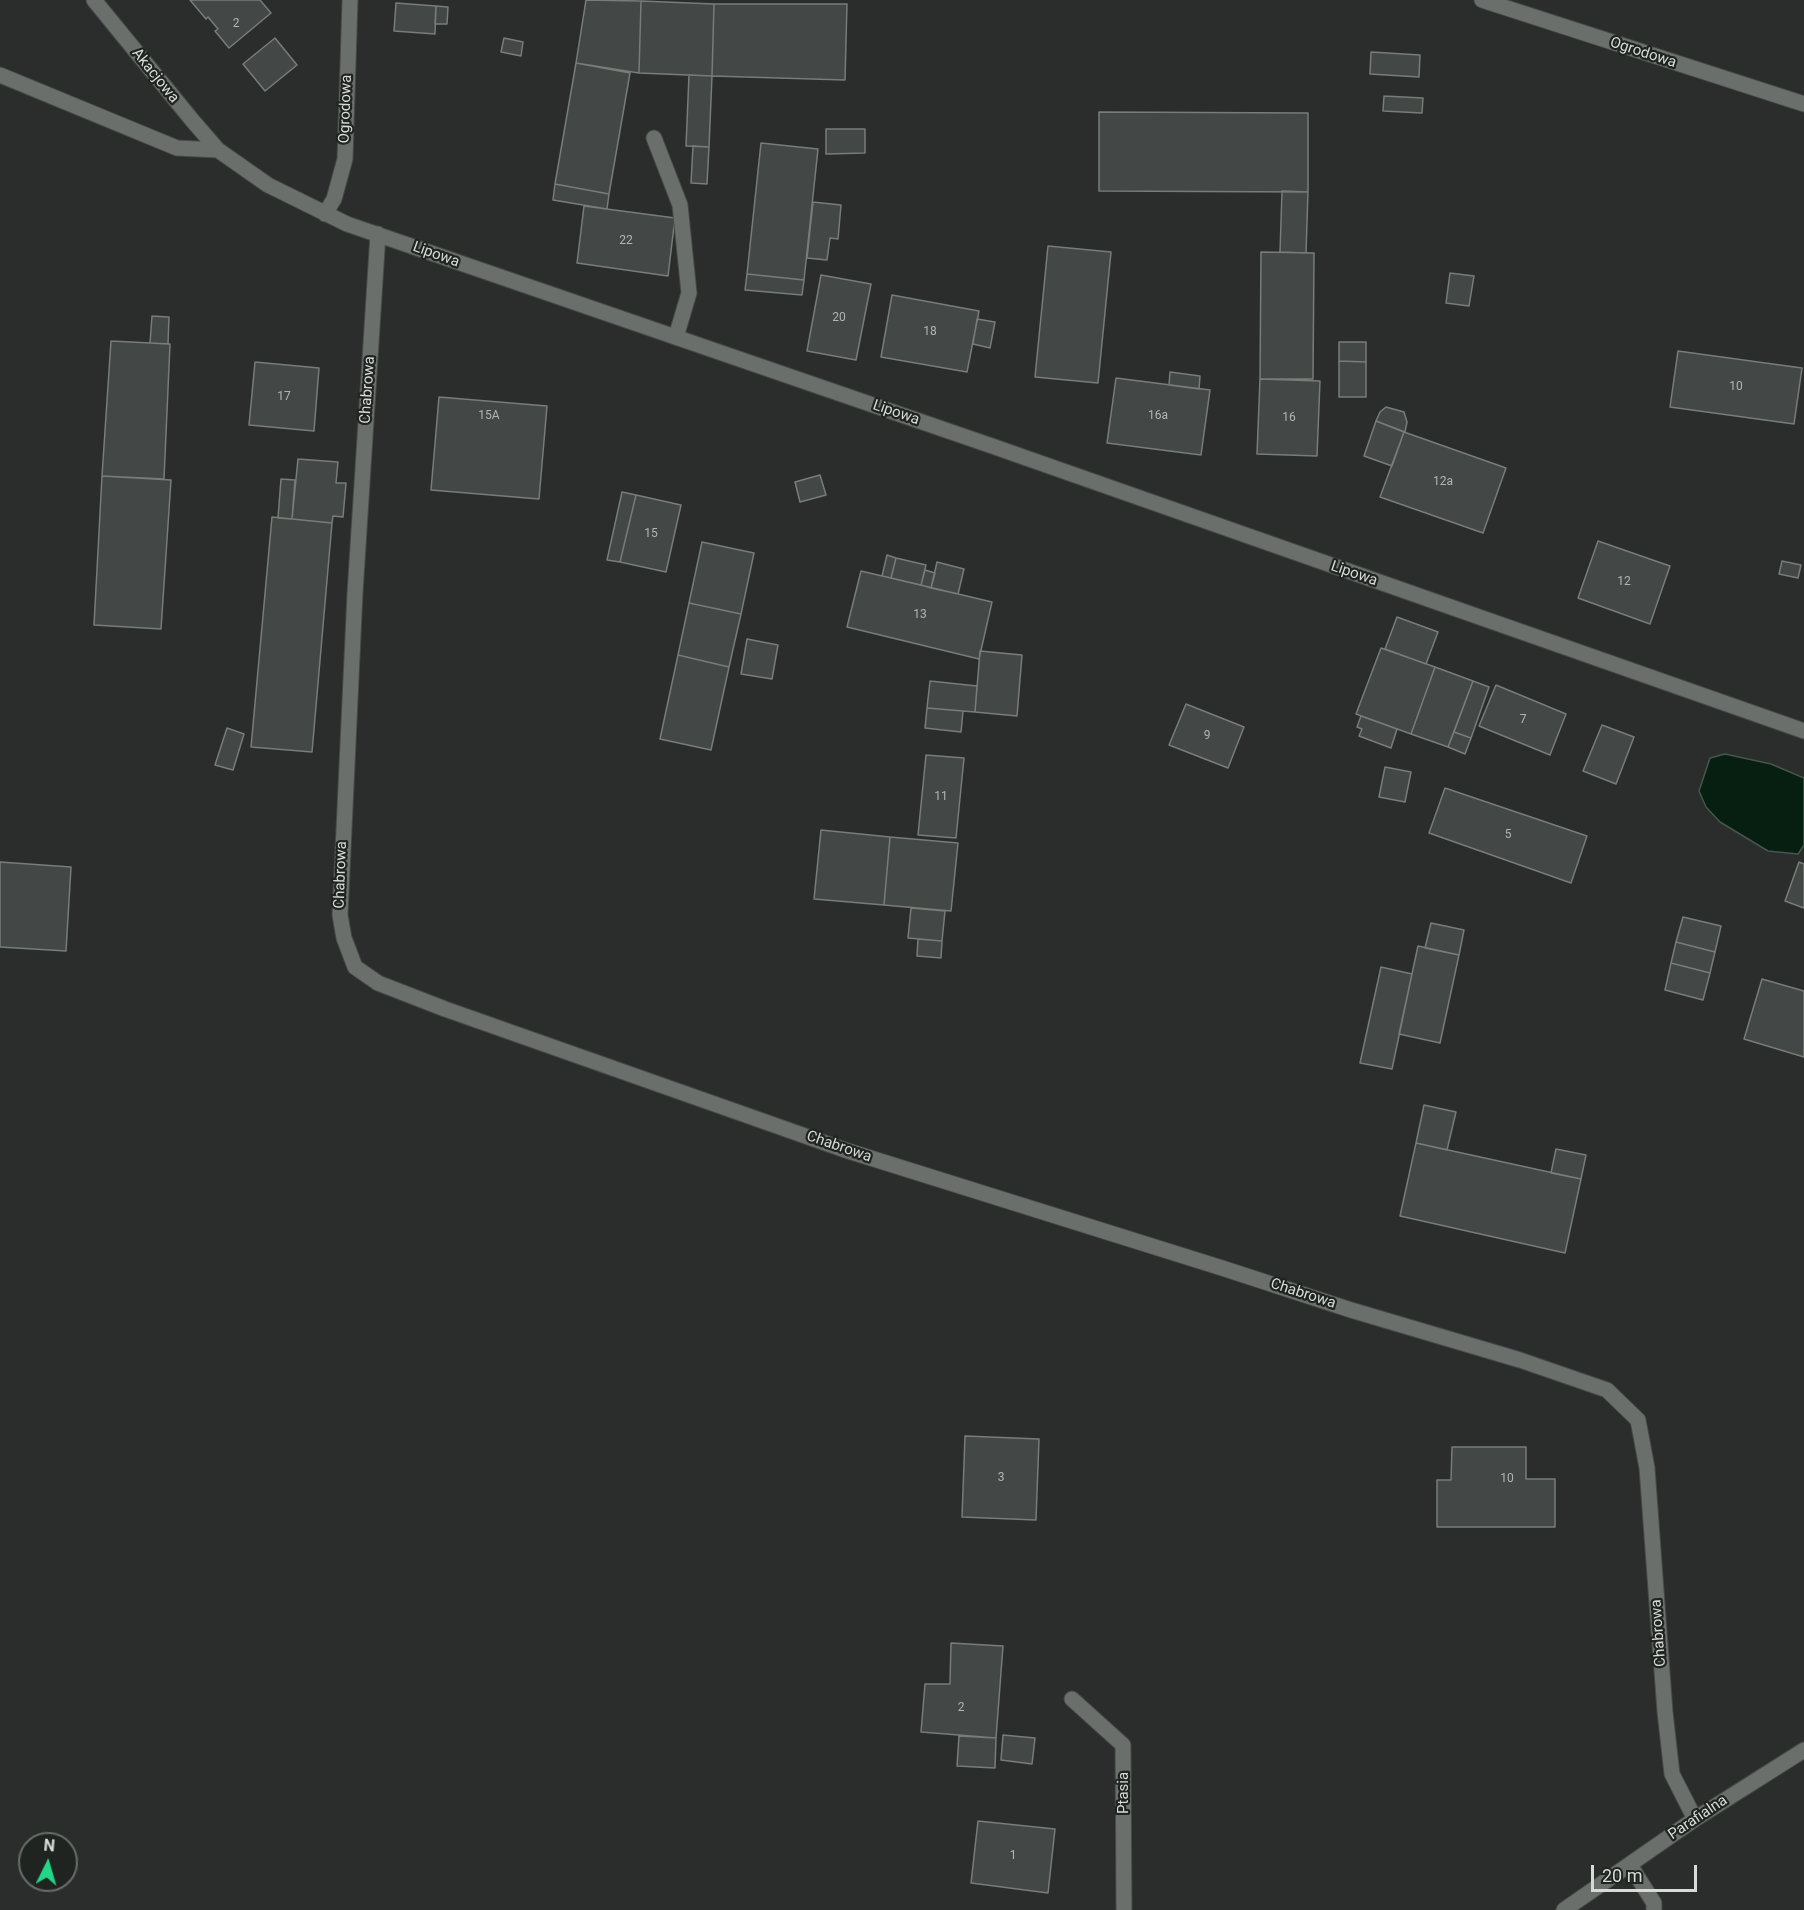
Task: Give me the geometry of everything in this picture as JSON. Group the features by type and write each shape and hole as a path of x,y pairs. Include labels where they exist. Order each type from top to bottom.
{"street":[{"name":"Akacjowa","path":"94,0 218,150"},
{"name":"Ogrodowa","path":"325,214 333,199 345,159 350,0"},
{"name":"Ogrodowa","path":"1482,0 1804,104"},
{"path":"0,75 177,148 218,150"},
{"path":"654,138 680,205 689,293 676,337"},
{"name":"Lipowa","path":"218,150 268,185 325,214 378,234 992,446 1804,731"},
{"name":"Chabrowa","path":"378,234 355,593 341,869 340,915 344,938 356,968 378,983 445,1009 845,1150 1351,1310 1520,1360 1607,1390 1638,1420 1647,1468 1665,1712 1672,1774 1695,1819"},
{"name":"Ptasia","path":"1072,1699 1123,1745 1124,1910"},
{"name":"Parafialna","path":"1564,1910 1695,1819 1804,1749"},
{"path":"1630,1865 1654,1903 1654,1910"}],"shaded area":[{"path":"1725,754 1771,764 1804,778 1804,845 1798,854 1768,851 1720,822 1706,807 1699,791 1710,758"}],"building":[{"path":"190,0 260,0 271,13 229,48 215,31 218,29"},
{"path":"586,0 641,1 639,73 576,63"},
{"path":"641,1 714,4 712,76 639,73"},
{"path":"396,3 436,6 435,34 394,31"},
{"path":"714,4 847,4 845,80 712,76"},
{"path":"436,6 448,7 447,24 435,24"},
{"path":"275,38 297,65 265,91 243,64"},
{"path":"504,38 523,42 521,56 501,52"},
{"path":"1371,52 1420,55 1419,77 1370,74"},
{"path":"576,63 630,73 609,194 555,184"},
{"path":"689,75 712,76 709,147 686,146"},
{"path":"1384,96 1423,98 1422,113 1383,111"},
{"path":"1099,112 1308,113 1308,192 1099,191"},
{"path":"826,129 865,129 865,153 826,154"},
{"path":"761,143 818,149 804,280 747,274"},
{"path":"693,146 709,147 707,184 691,183"},
{"path":"555,184 609,194 607,209 553,200"},
{"path":"1282,191 1308,192 1306,253 1280,252"},
{"path":"813,202 841,205 838,239 830,238 827,260 807,258"},
{"path":"584,206 675,218 668,276 577,263"},
{"path":"1048,246 1111,252 1098,383 1035,377"},
{"path":"1261,252 1314,253 1313,379 1260,379"},
{"path":"1450,273 1474,276 1469,306 1446,303"},
{"path":"747,274 804,280 802,295 745,290"},
{"path":"821,275 871,284 856,360 807,351"},
{"path":"892,295 979,311 967,372 881,357"},
{"path":"152,316 169,317 168,344 150,343"},
{"path":"977,319 995,322 990,348 973,344"},
{"path":"111,341 170,344 164,479 102,476"},
{"path":"1339,342 1366,342 1366,362 1339,361"},
{"path":"1678,351 1802,368 1794,424 1670,407"},
{"path":"1339,361 1366,362 1366,397 1339,397"},
{"path":"255,362 319,368 314,431 249,425"},
{"path":"1170,372 1200,376 1199,389 1169,385"},
{"path":"1116,378 1210,390 1201,455 1107,443"},
{"path":"1260,379 1320,381 1317,456 1257,454"},
{"path":"439,397 547,406 539,499 431,490"},
{"path":"1386,407 1404,412 1407,422 1405,432 1376,421 1380,412"},
{"path":"1376,421 1404,432 1392,466 1364,456"},
{"path":"1404,432 1506,468 1483,533 1380,497"},
{"path":"298,459 338,462 336,483 346,483 343,517 333,516 332,523 292,519"},
{"path":"820,475 826,495 800,502 795,482"},
{"path":"102,476 171,480 161,629 94,625"},
{"path":"281,479 295,480 292,519 278,518"},
{"path":"622,492 636,495 620,562 607,560"},
{"path":"636,495 681,505 666,572 620,562"},
{"path":"272,517 332,523 312,752 251,747"},
{"path":"1598,541 1670,566 1650,624 1578,598"},
{"path":"702,542 754,553 741,614 689,603"},
{"path":"887,555 896,558 891,578 882,576"},
{"path":"896,558 926,565 921,585 891,578"},
{"path":"1782,561 1801,565 1798,578 1779,574"},
{"path":"937,562 964,569 958,594 931,588"},
{"path":"925,570 935,573 931,588 921,585"},
{"path":"861,571 992,602 979,659 847,627"},
{"path":"689,603 741,614 729,667 678,655"},
{"path":"1397,617 1438,632 1426,664 1385,649"},
{"path":"747,639 778,645 772,679 741,674"},
{"path":"1381,648 1435,667 1411,734 1356,714"},
{"path":"980,651 1022,655 1017,716 975,712"},
{"path":"678,655 729,667 711,750 660,739"},
{"path":"1435,667 1473,681 1448,747 1411,734"},
{"path":"930,681 977,686 975,712 927,708"},
{"path":"1473,681 1489,687 1471,738 1454,732"},
{"path":"1496,685 1566,714 1550,755 1479,726"},
{"path":"1186,704 1244,727 1228,768 1169,745"},
{"path":"927,708 963,711 961,732 925,728"},
{"path":"1361,716 1397,729 1391,748 1359,736 1362,729 1357,727"},
{"path":"1602,725 1634,737 1616,784 1583,771"},
{"path":"227,728 244,734 233,770 215,765"},
{"path":"1454,732 1471,738 1465,754 1448,747"},
{"path":"926,755 964,758 956,838 918,835"},
{"path":"1385,767 1411,772 1405,802 1379,797"},
{"path":"1445,788 1587,836 1571,883 1429,833"},
{"path":"821,830 890,837 884,905 814,899"},
{"path":"890,837 958,843 951,911 884,905"},
{"path":"0,862 71,867 66,951 0,947"},
{"path":"1799,862 1804,864 1804,908 1785,901"},
{"path":"911,908 945,911 942,941 908,938"},
{"path":"1683,917 1721,926 1715,952 1676,942"},
{"path":"1431,923 1464,930 1459,955 1425,948"},
{"path":"918,939 942,941 941,958 917,956"},
{"path":"1676,942 1715,952 1710,973 1671,963"},
{"path":"1418,946 1459,955 1440,1043 1399,1034"},
{"path":"1671,963 1710,973 1703,1000 1665,990"},
{"path":"1381,967 1412,974 1392,1069 1360,1063"},
{"path":"1762,979 1804,991 1804,1057 1744,1039"},
{"path":"1424,1105 1456,1112 1447,1150 1416,1143"},
{"path":"1416,1143 1581,1179 1565,1253 1400,1216"},
{"path":"1556,1149 1586,1155 1581,1179 1551,1173"},
{"path":"965,1436 1039,1439 1036,1520 962,1517"},
{"path":"1452,1447 1526,1447 1526,1479 1555,1479 1555,1527 1437,1527 1437,1480 1451,1480"},
{"path":"951,1643 1003,1646 996,1738 921,1732 925,1684 950,1684"},
{"path":"1003,1735 1035,1738 1032,1764 1001,1760"},
{"path":"959,1736 996,1738 995,1768 957,1766"},
{"path":"978,1821 1055,1829 1048,1893 971,1883"}]}
